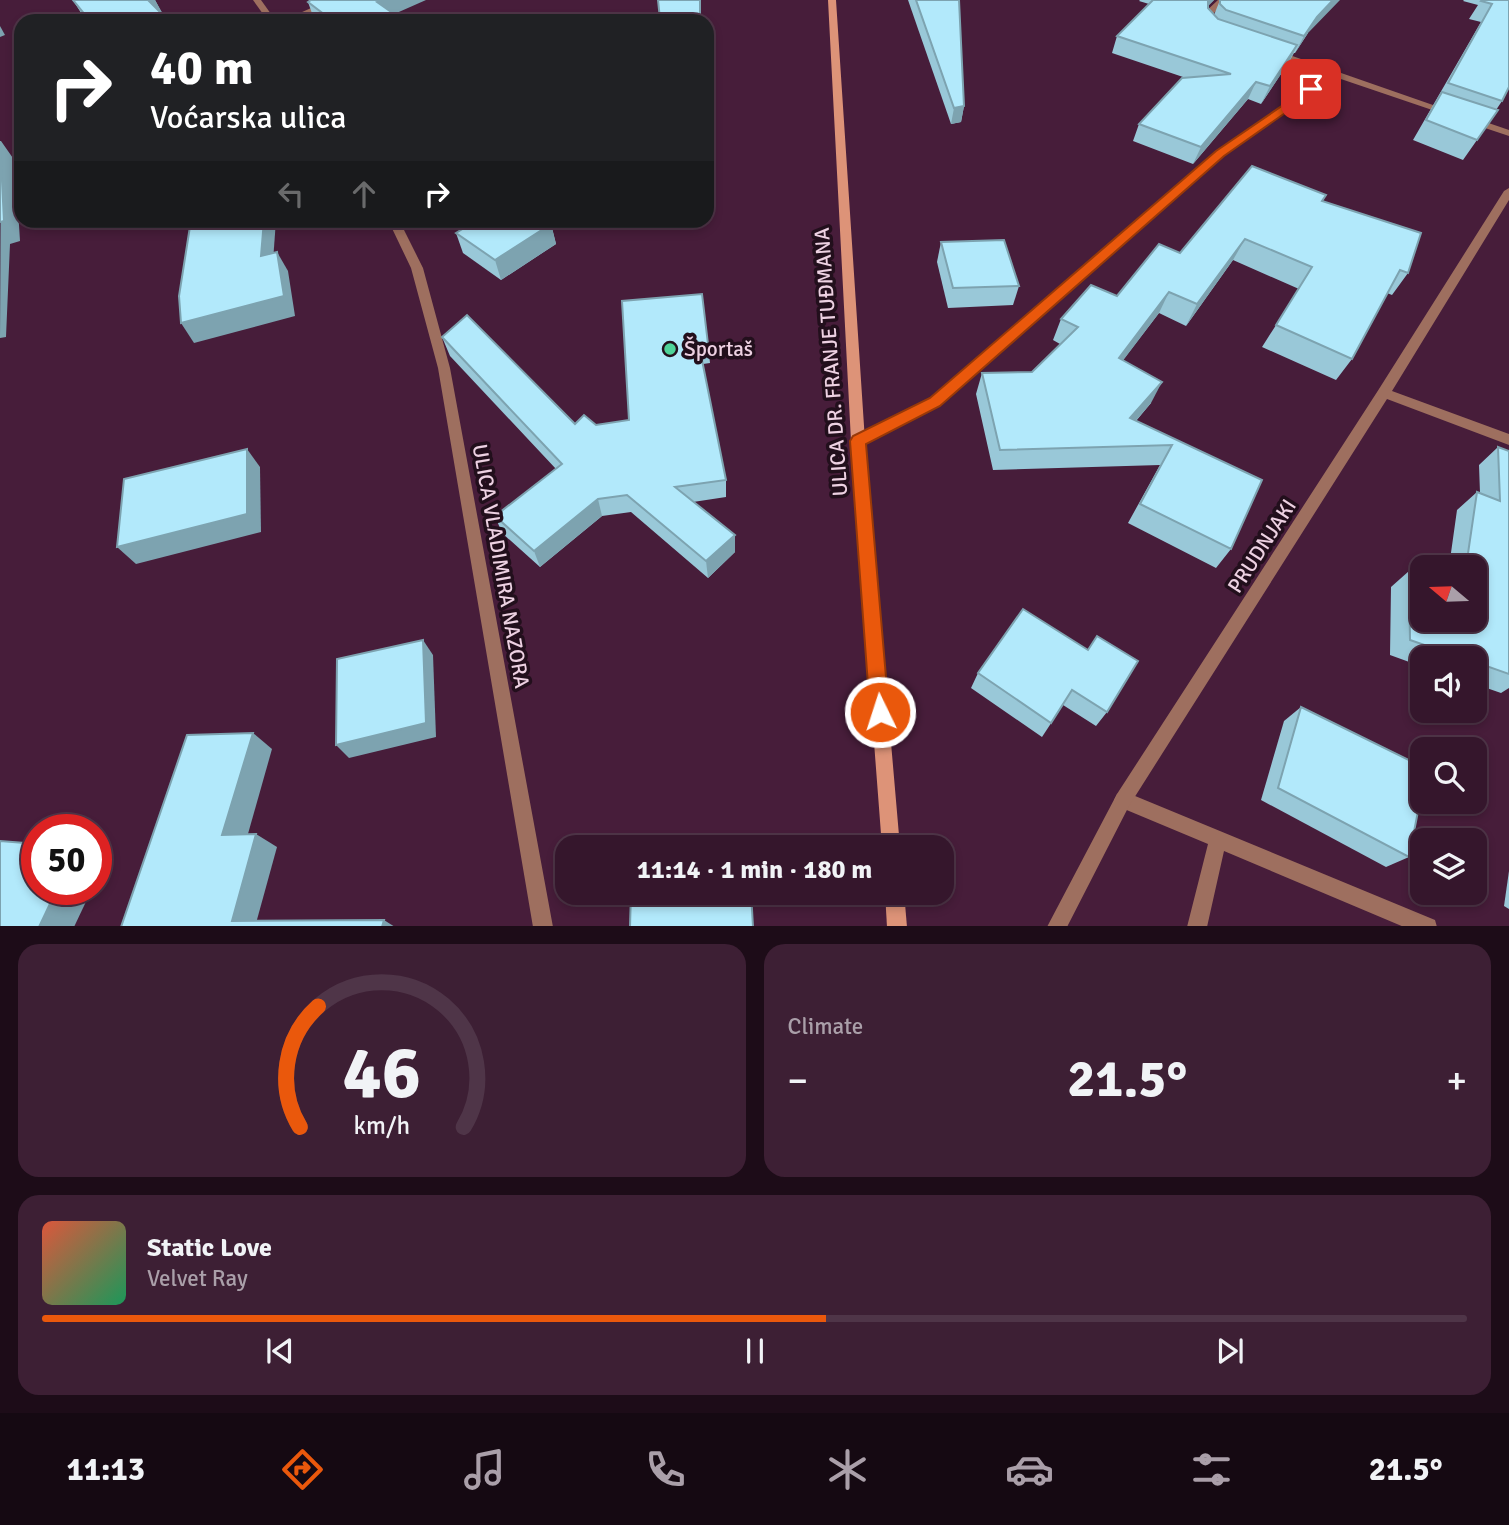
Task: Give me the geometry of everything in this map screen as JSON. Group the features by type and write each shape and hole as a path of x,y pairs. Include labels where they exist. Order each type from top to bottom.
{"main road":[{"name":"ULICA DR. FRANJE TUĐMANA","path":"832,0 858,441 890,835"},
{"path":"895,905 897,926"}],"street":[{"path":"303,14 337,0"},
{"path":"1215,31 1207,23 1207,14 1223,0"},
{"path":"1262,49 1509,133"},
{"path":"858,441 935,402 1220,153 1334,73"},
{"name":"PRUDNJAKI","path":"1056,926 1123,800 1384,393 1509,191"},
{"name":"ULICA VLADIMIRA NAZORA","path":"397,228 417,268 444,368 543,926"},
{"path":"1384,393 1509,440"},
{"path":"1123,800 1429,926"},
{"path":"1197,926 1217,839"}],"building":[{"path":"73,0 148,0 162,14 84,14"},
{"path":"382,0 377,2 394,14 324,14 308,2"},
{"path":"658,0 700,0 700,14 659,14"},
{"path":"916,0 959,0 964,106 954,108"},
{"path":"1153,0 1208,0 1208,8 1218,19 1297,45 1270,86 1256,82 1201,147 1139,124 1182,78 1231,74 1117,36"},
{"path":"1220,0 1333,0 1304,36 1226,10"},
{"path":"1482,0 1509,0 1509,87 1502,101 1448,83 1492,4"},
{"path":"1442,92 1498,110 1477,140 1426,120"},
{"path":"0,141 4,221 0,222"},
{"path":"1252,166 1326,195 1322,201 1421,233 1408,273 1400,270 1352,359 1276,325 1312,267 1245,239 1197,304 1169,292 1119,358 1162,382 1130,418 1262,480 1231,549 1140,504 1172,445 1000,450 982,373 1032,372 1078,327 1061,319 1091,285 1117,296 1159,244 1180,253"},
{"path":"190,228 263,228 261,256 277,252 284,296 181,323 179,296"},
{"path":"464,228 545,228 495,260 456,233"},
{"path":"1004,240 1019,286 953,288 941,242"},
{"path":"702,294 708,344 699,345 726,480 675,487 735,535 706,561 627,495 598,499 534,551 495,516 562,464 442,337 467,315 575,424 584,415 596,425 629,420 622,301"},
{"path":"1498,447 1509,451 1509,674 1487,666 1487,646 1427,646 1410,640 1409,571 1410,632 1488,632 1488,555 1468,555 1477,492 1500,501"},
{"path":"247,449 247,514 117,547 124,479"},
{"path":"1023,609 1088,650 1097,636 1138,661 1107,712 1072,690 1051,723 978,673"},
{"path":"423,640 426,723 336,745 337,659"},
{"path":"1301,707 1410,761 1410,814 1417,814 1415,828 1410,828 1409,857 1278,788"},
{"path":"253,733 222,835 256,834 232,921 384,920 382,926 121,926 187,735"},
{"path":"0,841 21,843 21,905 49,905 39,926 0,926"},
{"path":"631,905 752,905 753,926 630,926"}],"place":[{"name":"Športaš","path":"670,349"}],"route":[{"path":"880,712 858,441 935,402 1220,153 1311,89"}]}
